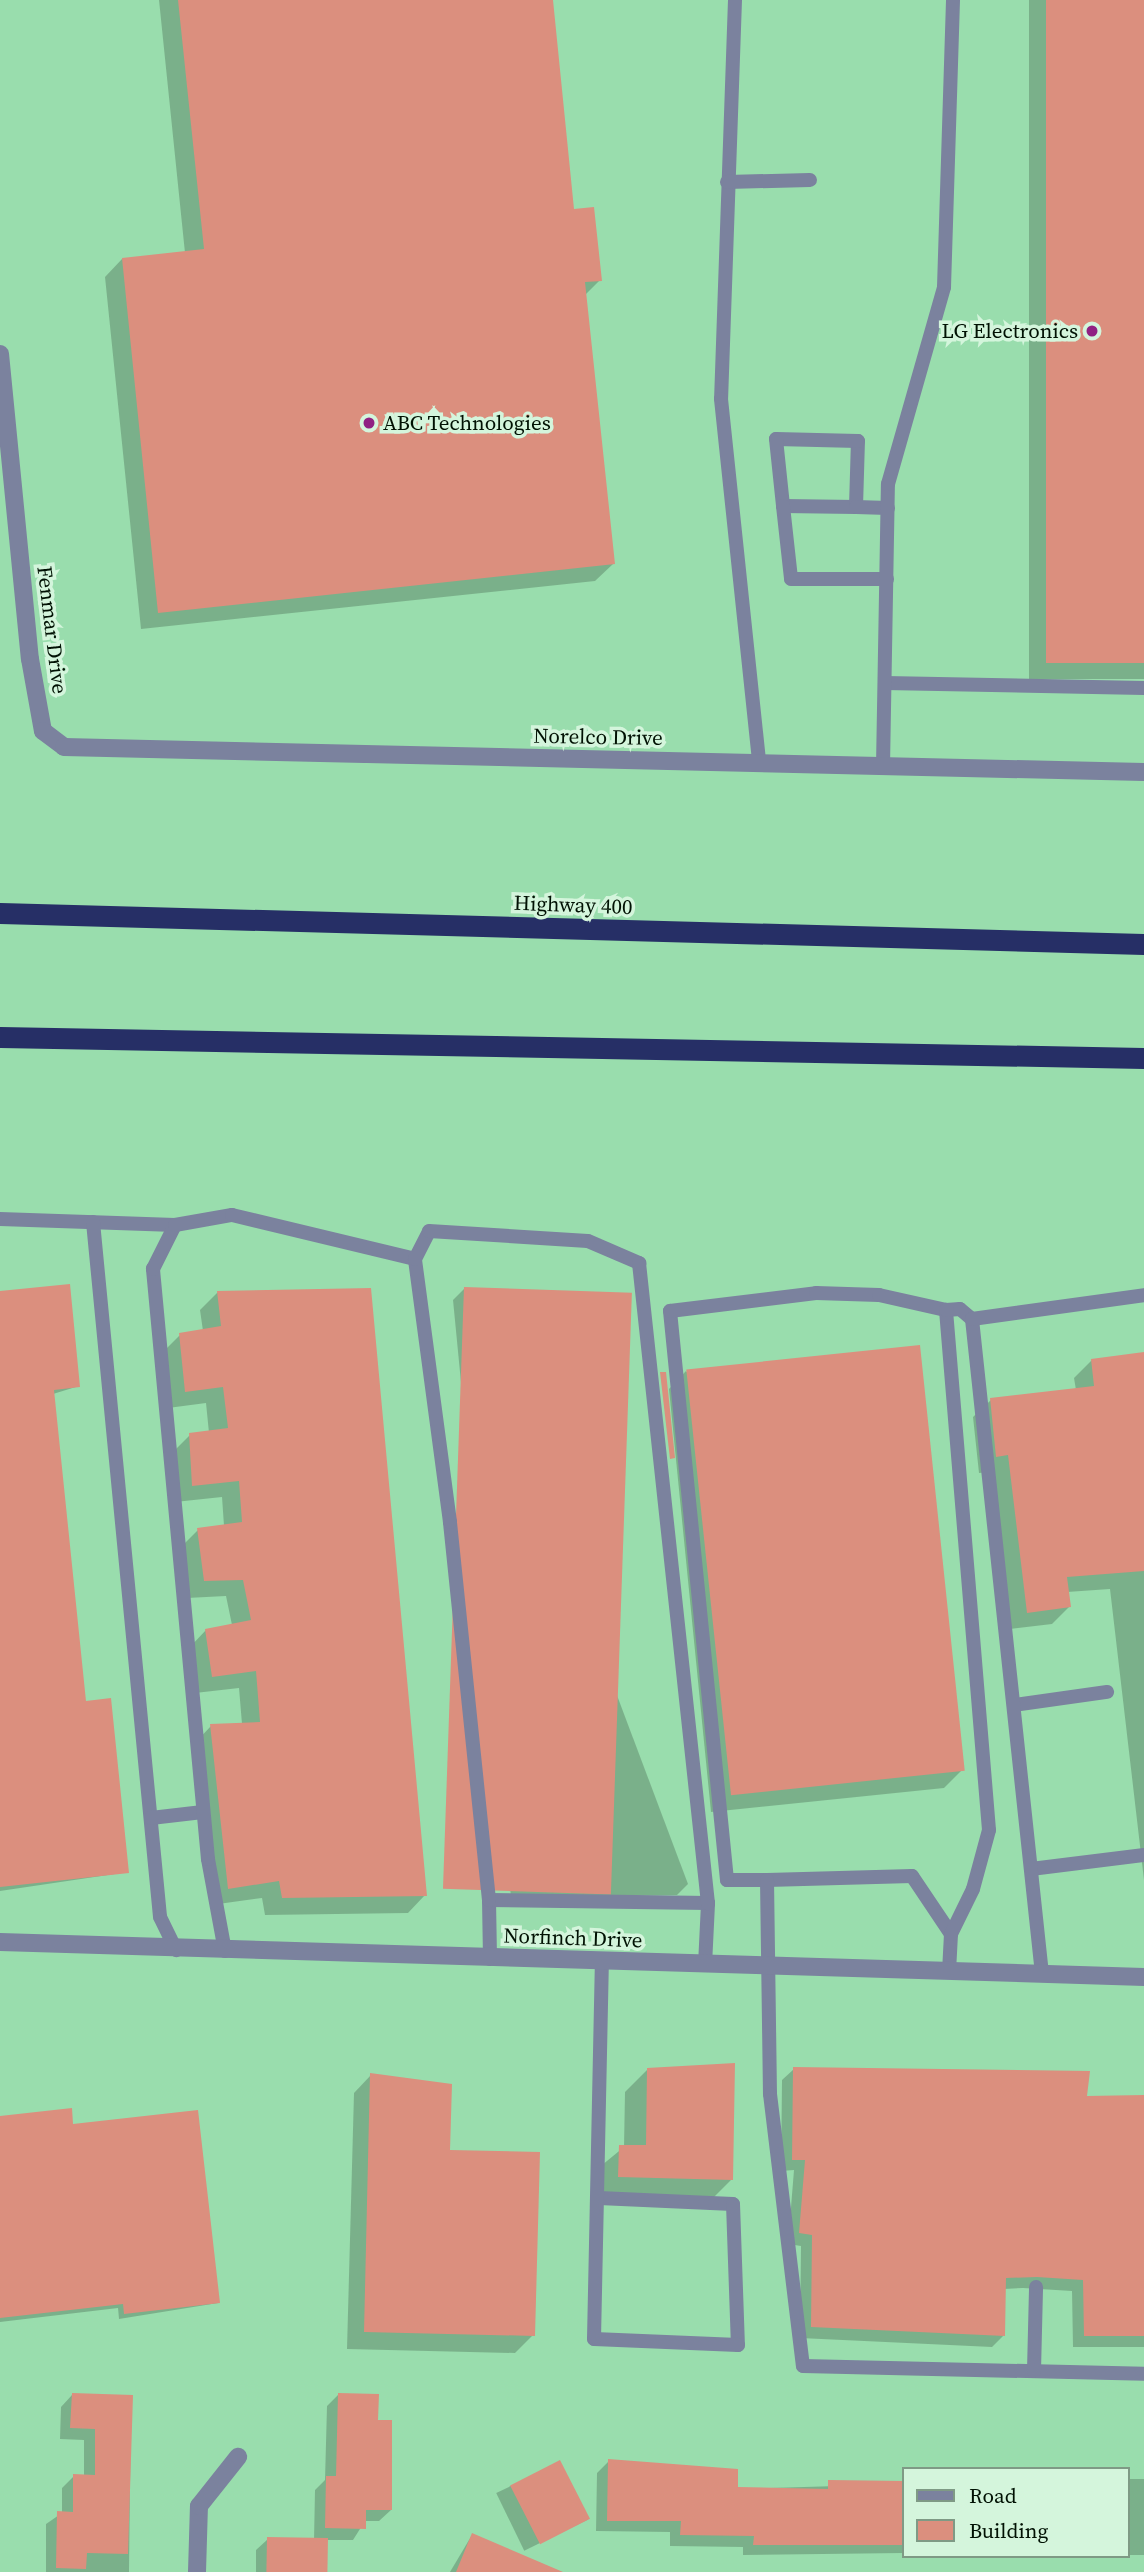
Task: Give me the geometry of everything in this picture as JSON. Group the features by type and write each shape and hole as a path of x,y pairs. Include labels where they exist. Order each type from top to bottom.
{"highway":[{"name":"Highway 400","path":"0,914 1144,944"},
{"path":"0,1037 1144,1058"}],"street":[{"name":"Fenmar Drive","path":"0,354 30,659 43,731 53,741"},
{"name":"Norelco Drive","path":"53,741 88,748 1144,772"},
{"name":"Norfinch Drive","path":"0,1942 176,1950 1144,1977"},
{"path":"197,2572 199,2506 238,2457"}],"lane":[{"path":"735,0 721,399 759,763"},
{"path":"883,766 888,484 944,287 953,0"},
{"path":"727,182 810,180"},
{"path":"856,507 858,440 776,439 791,579 887,579"},
{"path":"783,506 888,508"},
{"path":"885,683 1144,688"},
{"path":"0,1219 175,1225 232,1215 415,1259"},
{"path":"93,1222 160,1917 176,1950"},
{"path":"175,1225 153,1269 203,1812 225,1951"},
{"path":"490,1959 489,1900 450,1522 415,1259 429,1231 588,1241 639,1263 708,1903 705,1965"},
{"path":"727,1880 670,1311 816,1293 879,1295 946,1310 960,1309 972,1319 1042,1974"},
{"path":"972,1319 1144,1295"},
{"path":"946,1310 989,1830 973,1889 951,1934 949,1972"},
{"path":"1014,1705 1107,1692"},
{"path":"152,1818 203,1812"},
{"path":"1031,1869 1144,1855"},
{"path":"706,1882 912,1876 951,1934"},
{"path":"767,1880 769,2094 803,2366 1144,2374"},
{"path":"489,1900 708,1903"},
{"path":"598,2198 733,2204 738,2345 594,2339 602,1962"},
{"path":"1034,2371 1036,2287"}],"building":[{"name":"ABC Technologies","path":"178,0 553,0 574,209 594,207 602,281 585,282 615,564 158,613 122,258 204,249"},
{"name":"LG Electronics","path":"1046,0 1144,0 1144,663 1046,663"},
{"path":"70,1284 80,1387 54,1390 86,1701 111,1698 129,1873 0,1887 0,1291"},
{"path":"464,1287 632,1293 611,1894 443,1889"},
{"path":"371,1288 427,1896 282,1898 279,1881 228,1889 210,1724 260,1722 256,1671 212,1677 205,1629 251,1620 243,1580 204,1581 197,1528 242,1522 239,1481 192,1486 189,1433 228,1428 223,1387 185,1392 179,1333 221,1326 217,1291"},
{"path":"920,1345 965,1771 731,1795 686,1370"},
{"path":"1144,1352 1144,1571 1067,1577 1071,1607 1027,1613 1008,1455 996,1457 990,1398 1094,1386 1091,1359"},
{"path":"660,1372 666,1372 675,1458 670,1459"},
{"path":"735,2063 733,2180 618,2177 619,2145 646,2145 647,2068"},
{"path":"793,2067 1090,2071 1087,2096 1144,2095 1144,2336 1084,2336 1083,2280 1037,2277 1006,2278 1005,2336 811,2327 812,2235 799,2233 805,2160 792,2160"},
{"path":"370,2073 452,2084 450,2150 540,2152 535,2336 364,2332"},
{"path":"72,2108 73,2124 198,2110 220,2303 124,2314 123,2304 0,2318 0,2116"},
{"path":"72,2393 133,2395 128,2554 87,2553 86,2569 56,2568 57,2511 73,2512 73,2474 95,2475 95,2429 70,2428"},
{"path":"338,2393 379,2394 378,2420 392,2420 392,2510 366,2510 366,2529 325,2528 326,2476 336,2476"},
{"path":"608,2459 738,2469 738,2487 828,2489 828,2480 902,2481 902,2545 753,2545 754,2536 680,2535 681,2521 607,2521"},
{"path":"560,2460 590,2519 540,2544 510,2485"},
{"path":"472,2533 563,2572 456,2572"},
{"path":"267,2537 328,2538 327,2572 266,2572"}],"place":[{"name":"LG Electronics","path":"1092,331"},
{"name":"ABC Technologies","path":"369,423"}]}
